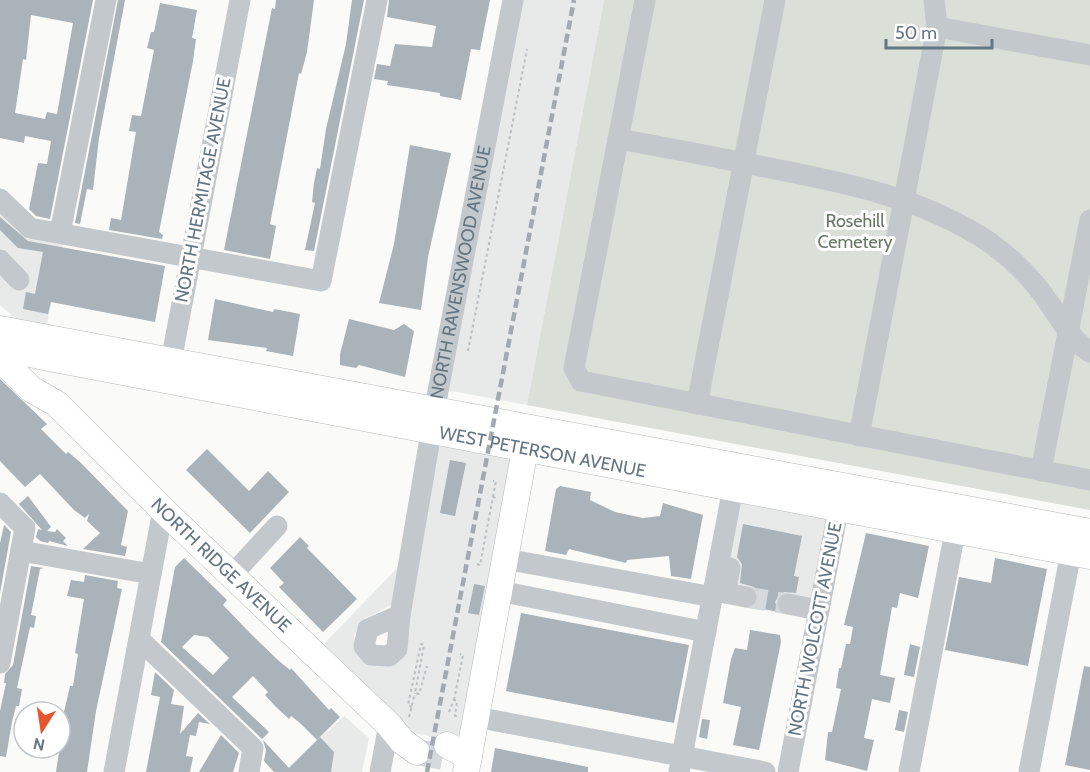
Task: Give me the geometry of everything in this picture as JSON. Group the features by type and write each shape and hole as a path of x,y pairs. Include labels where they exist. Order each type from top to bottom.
{"main road":[{"name":"WEST PETERSON AVENUE","path":"2,330 169,370 958,519 1090,532"},
{"name":"NORTH RIDGE AVENUE","path":"2,330 26,353 48,382 57,404"},
{"name":"WEST PETERSON AVENUE","path":"26,353 169,370"},
{"name":"NORTH RIDGE AVENUE","path":"0,358 31,389 57,404 232,575 409,734"},
{"name":"WEST PETERSON AVENUE","path":"527,438 733,488 841,497"},
{"path":"456,758 465,716 500,591 527,438"},
{"name":"WEST PETERSON AVENUE","path":"958,519 1081,554"}],"street":[{"path":"60,233 106,0"},
{"name":"NORTH HERMITAGE AVENUE","path":"169,370 240,0"},
{"path":"0,199 30,228 321,281 377,0"},
{"name":"NORTH RAVENSWOOD AVENUE","path":"400,615 433,420 513,0"},
{"path":"645,0 574,368 581,381 588,385 1090,480"},
{"path":"697,404 775,0"},
{"path":"859,436 937,27 934,0"},
{"path":"937,27 1090,54"},
{"path":"618,139 825,178 904,200 958,224 1016,263 1049,302 1069,332 1090,352"},
{"path":"1041,471 1090,220"},
{"path":"0,260 19,280"},
{"path":"681,764 733,488"},
{"name":"NORTH WOLCOTT AVENUE","path":"788,772 841,497"},
{"path":"0,503 25,528 0,663"},
{"path":"114,772 163,510"},
{"path":"909,772 958,519"},
{"path":"232,575 277,526"},
{"path":"21,550 151,574"},
{"path":"1029,772 1081,554"},
{"path":"733,556 725,593 746,597"},
{"path":"505,559 712,597"},
{"path":"500,591 706,632"},
{"path":"788,604 819,610"},
{"path":"139,639 254,748 249,772"},
{"path":"465,716 681,764 765,772"},
{"path":"380,772 409,734"}],"path":[{"path":"468,351 527,49"},
{"path":"477,564 480,564 494,498 496,481 493,481"},
{"path":"409,734 424,645 421,644 408,705 412,707"},
{"path":"449,712 454,700 463,655 460,654"},
{"path":"415,693 419,694 426,666"},
{"path":"454,700 458,700 465,716"}],"shaded area":[{"path":"521,0 604,0 527,405 446,390"},
{"path":"0,199 30,228 65,234 46,329 20,322 0,305"},
{"path":"439,444 508,457 512,463 463,730 458,740 446,740 410,732 402,727 386,712 375,694 323,645 401,564 395,603 362,620 354,636 355,646 361,655 376,665 392,663 403,653"},
{"path":"737,497 826,517 807,618 717,601"},
{"path":"344,716 369,738 362,772 283,772"}],"green space":[{"name":"Rosehill Cemetery","path":"604,0 1090,0 1090,510 527,405"}],"building":[{"path":"0,0 93,0 50,219 36,216 29,209 38,163 47,164 51,141 25,136 24,143 0,138","holes":["31,15 73,23 57,114 47,112 45,119 15,113 23,59 26,60"]},
{"path":"118,0 125,0 99,138 93,190 87,189 80,224 75,223"},
{"path":"276,0 314,0 307,52 301,74 299,73 270,224 276,226 270,259 224,250 272,8 275,9"},
{"path":"352,0 364,0 314,251 305,250 315,203 312,202 314,183 317,168 320,169 326,129 346,44"},
{"path":"389,0 490,0 480,50 471,49 461,100 440,96 440,93 387,85 388,81 374,79 377,64 390,66 395,44 432,47 436,26 387,17"},
{"path":"160,3 197,10 192,38 196,39 193,61 159,232 163,235 162,239 109,230 111,218 121,220 136,132 129,131 132,115 141,116 154,50 147,48 151,32 154,32"},
{"path":"410,145 451,153 428,257 421,310 379,303 394,244"},
{"path":"0,217 28,241 165,266 155,322 51,302 48,314 23,309 26,292 35,294 43,252 18,248 0,230"},
{"path":"215,299 273,312 274,309 300,314 293,356 266,351 267,348 208,340"},
{"path":"349,319 394,330 404,324 414,331 405,377 359,365 356,368 340,365 340,354"},
{"path":"0,379 47,424 41,429 66,454 68,452 80,462 128,511 121,545 127,547 125,556 83,549 100,533 87,521 89,514 85,518 74,510 40,474 25,487 0,461"},
{"path":"207,449 249,491 268,471 289,492 250,533 186,470"},
{"path":"450,460 466,463 455,516 440,513"},
{"path":"560,486 591,492 590,500 615,512 643,518 660,516 663,503 703,515 691,579 671,576 669,556 627,560 626,563 569,549 566,555 545,551 556,489"},
{"path":"28,496 51,527 47,531 55,532 57,529 66,538 63,541 68,546 40,541 36,537 38,529 42,530 19,504"},
{"path":"743,524 802,536 794,576 799,577 796,593 784,592 779,595 775,602 779,612 753,607 758,600 758,592 754,587 740,583 742,564 737,557"},
{"path":"4,525 11,532 0,593 0,543"},
{"path":"866,533 929,546 918,598 900,593 897,608 892,607 880,675 895,678 890,703 872,699 864,738 874,740 867,771 825,760 828,732 832,732 841,689 836,688 839,668 841,668 846,644 850,644 853,627 844,625"},
{"path":"300,537 309,546 307,548 357,599 323,632 279,587 284,583 270,568"},
{"path":"184,558 227,600 223,605 252,635 279,661 290,670 291,668 329,710 331,708 340,717 317,740 300,723 291,716 289,719 276,707 265,695 268,692 253,676 232,697 269,732 262,739 161,642 175,567","holes":["194,635 208,637 229,658 213,675 182,647"]},
{"path":"995,558 1047,569 1028,666 945,650 959,577 991,583"},
{"path":"31,566 44,568 40,569 31,615 36,616 34,628 30,627 17,688 22,689 20,700 12,700 12,722 6,757 0,756 0,711 6,683 4,683 5,674 13,665"},
{"path":"85,575 118,581 117,588 122,589 96,711 87,772 56,772 58,760 72,760 72,700 67,700 70,686 73,686 78,654 75,653 84,599 67,596 71,580 84,582"},
{"path":"474,584 485,586 479,615 468,613"},
{"path":"521,613 689,645 674,723 506,691"},
{"path":"750,630 780,635 781,642 759,750 733,745 741,707 723,703 735,648 747,650"},
{"path":"910,644 920,647 914,677 904,675"},
{"path":"1084,666 1090,667 1090,770 1065,765"},
{"path":"155,672 174,690 171,704 184,706 180,734 198,713 210,724 199,722 196,736 190,735 186,756 193,757 190,772 146,772 160,697 151,695"},
{"path":"899,710 908,712 904,732 895,730"},
{"path":"702,719 710,720 707,739 699,737"},
{"path":"221,735 239,753 233,772 199,772"},
{"path":"320,737 334,752 331,772 274,772 264,761 266,750 263,740 289,768"},
{"path":"495,748 588,767 588,772 491,772"}],"tunnel":[{"path":"746,597 788,604"},
{"path":"417,752 444,757"}],"railway":[{"path":"427,772 574,0"}]}
